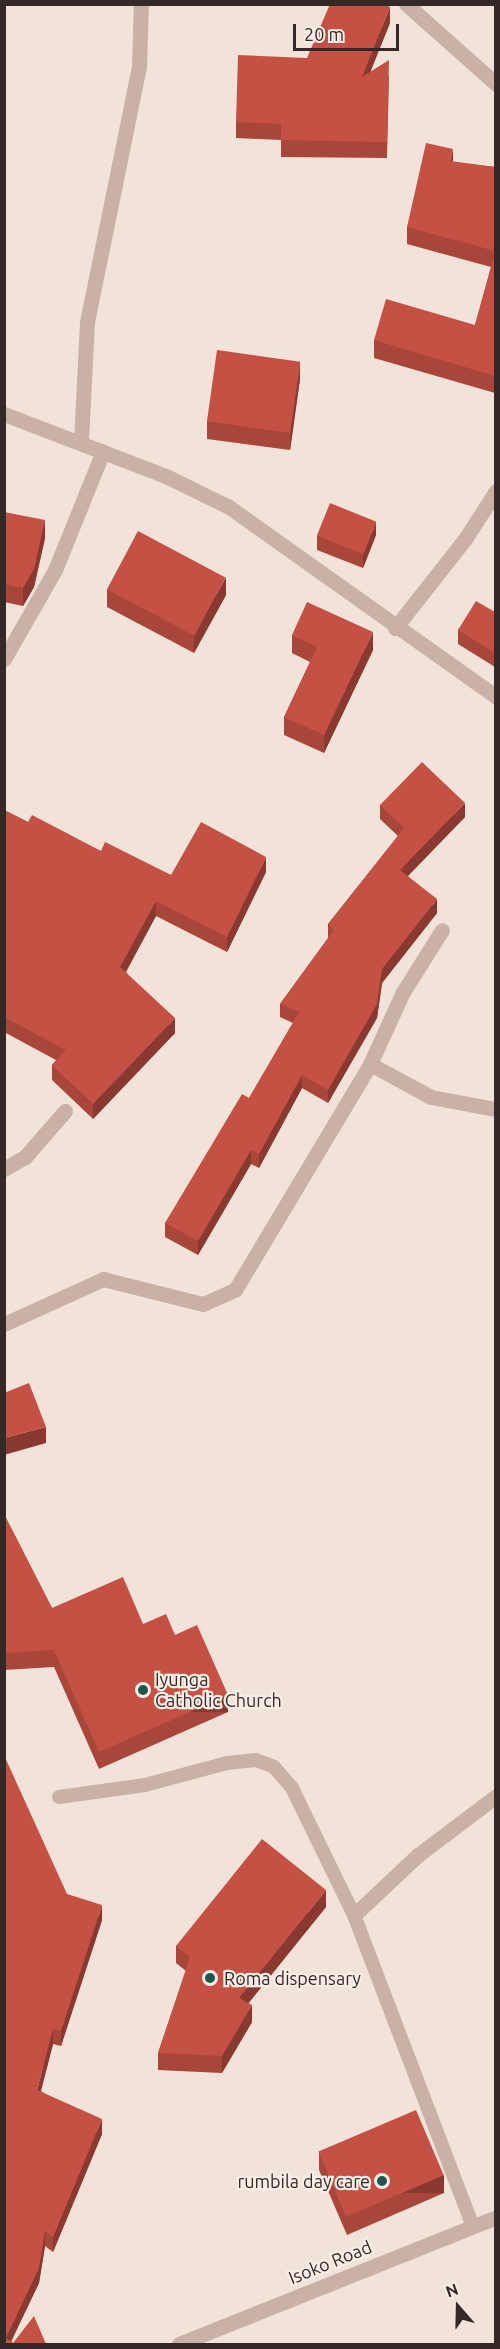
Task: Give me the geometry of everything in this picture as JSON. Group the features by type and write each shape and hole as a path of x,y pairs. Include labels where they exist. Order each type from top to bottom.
{"street":[{"path":"81,441 87,322 139,66 141,4"},
{"path":"406,4 495,84"},
{"path":"4,414 81,441 229,507 395,628 495,697"},
{"path":"4,659 55,570 103,451"},
{"path":"395,628 495,491"},
{"path":"4,1324 103,1279 203,1304 235,1290 370,1064 403,992 442,930"},
{"path":"370,1064 431,1097 495,1109"},
{"path":"4,1169 24,1157 65,1111"},
{"path":"354,1915 418,1854 495,1796"},
{"name":"Isoko Road","path":"179,2344 495,2217"}],"lane":[{"path":"59,1797 145,1785 227,1763 256,1760 274,1767 292,1788 354,1915 473,2226"}],"building":[{"path":"330,4 385,4 390,7 362,77 389,60 387,142 281,140 281,124 236,122 238,55 307,58"},
{"path":"426,143 453,149 450,161 495,167 495,251 407,227"},
{"path":"495,253 495,376 374,340 386,299 475,325"},
{"path":"217,350 300,362 290,433 207,421"},
{"path":"330,503 376,522 363,554 317,535"},
{"path":"4,512 45,520 34,569 23,588 4,584"},
{"path":"138,531 225,577 194,636 107,589"},
{"path":"476,601 495,612 495,653 458,630"},
{"path":"307,602 373,632 324,735 284,717 317,647 292,635"},
{"path":"422,762 465,803 400,870 437,899 382,969 377,1004 328,1090 302,1075 259,1154 251,1150 198,1241 165,1223 242,1094 249,1098 299,1012 280,1004 334,930 328,924 404,828 380,805"},
{"path":"4,810 28,822 32,815 101,851 105,842 171,875 201,822 266,857 227,937 156,901 120,967 175,1018 93,1104 52,1065 66,1050 4,1017"},
{"path":"29,1383 46,1427 4,1438 4,1393"},
{"path":"4,1514 52,1608 123,1577 143,1624 166,1614 175,1635 197,1625 228,1695 99,1752 54,1650 4,1653"},
{"path":"4,1755 67,1894 102,1905 61,2031 53,2029 37,2090 102,2119 53,2237 45,2231 39,2268 6,2338 13,2343 34,2316 46,2344 4,2344"},
{"path":"262,1839 326,1890 239,1998 252,2005 222,2056 158,2053 190,1957 176,1946"},
{"name":"rumbila day care","path":"416,2110 444,2175 346,2217 318,2151"}],"place":[{"name":"Iyunga Catholic Church","path":"143,1690"},
{"name":"Roma dispensary","path":"210,1978"},
{"name":"rumbila day care","path":"382,2181"}]}
